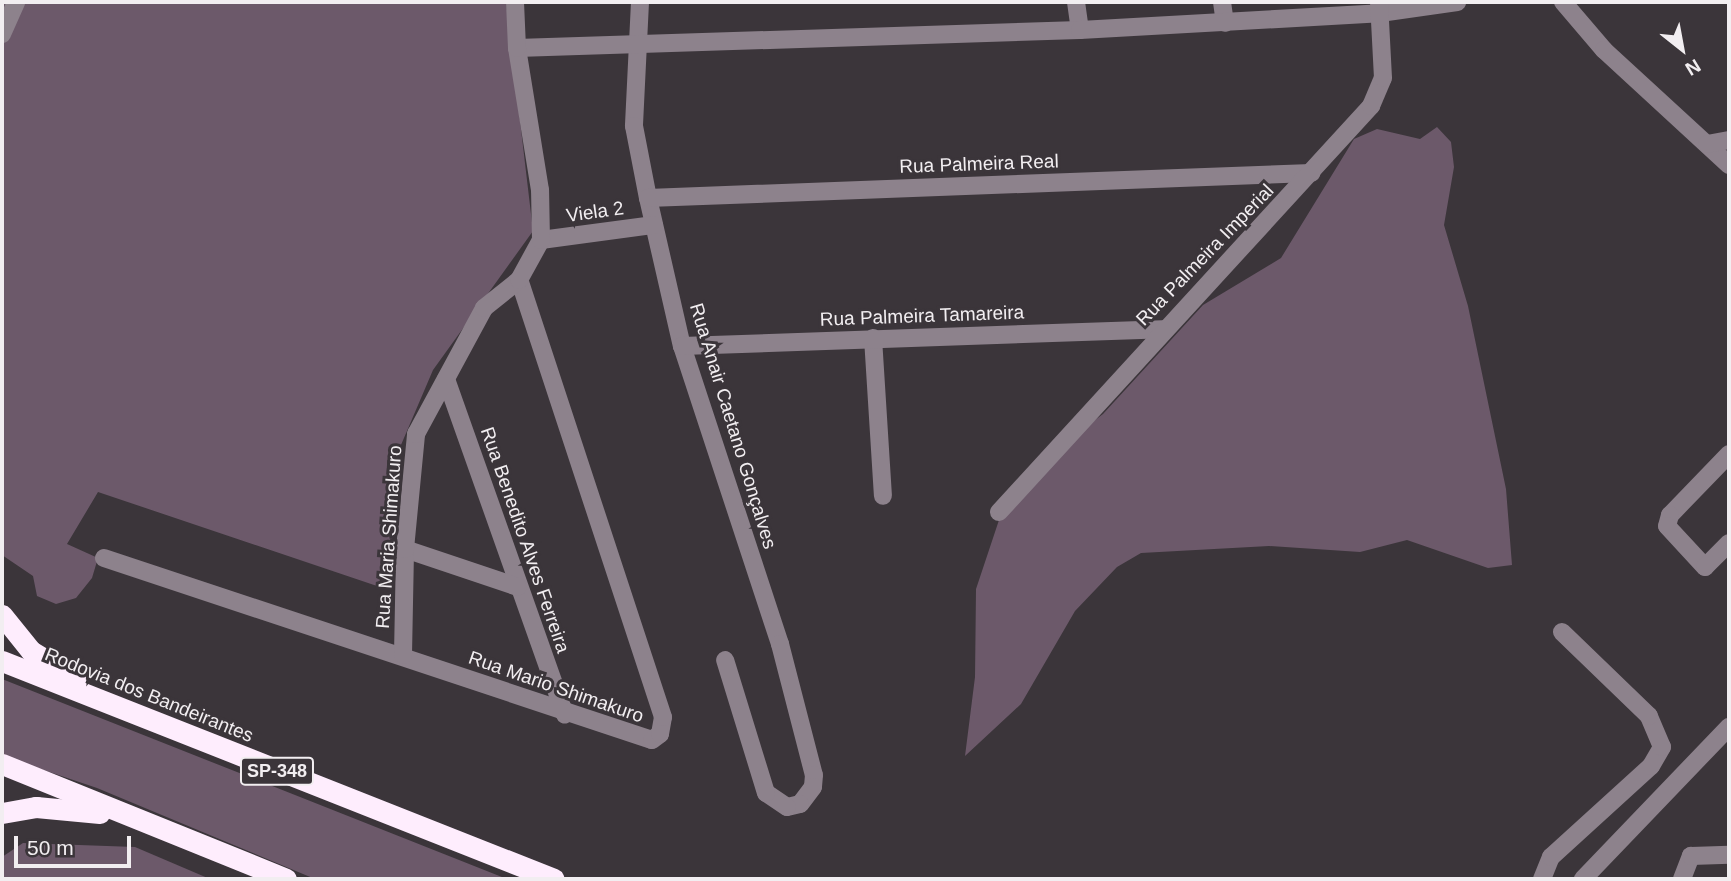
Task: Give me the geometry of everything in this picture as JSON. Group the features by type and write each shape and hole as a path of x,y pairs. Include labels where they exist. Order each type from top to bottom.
{"highway":[{"path":"2,615 31,651 51,665 173,730"},
{"name":"Rodovia dos Bandeirantes","path":"2,661 554,879"},
{"path":"2,764 286,879"},
{"path":"2,813 36,807 136,819"}],"street":[{"path":"2,34 16,2"},
{"name":"Rua Maria Shimakuro","path":"403,655 405,549 416,434 484,308 519,280 541,240 540,190 517,48 515,2"},
{"name":"Rua Anair Caetano Gonçalves","path":"639,2 634,126 648,198 682,345 780,644 814,775 813,787 800,804 787,807 766,793 725,660"},
{"path":"1076,2 1080,30"},
{"path":"1222,2 1225,23"},
{"path":"517,48 638,46 1225,23 1457,2"},
{"path":"1563,2 1604,50 1729,165"},
{"name":"Rua Palmeira Imperial","path":"999,512 1163,329 1312,173 1371,106 1382,78 1380,7"},
{"path":"1707,144 1729,140"},
{"name":"Rua Palmeira Real","path":"648,198 1312,173"},
{"name":"Viela 2","path":"541,240 654,225"},
{"name":"Rua Mario Shimakuro","path":"104,558 252,611 403,655 565,715 641,740 652,740 663,726 519,280"},
{"name":"Rua Palmeira Tamareira","path":"682,345 1163,329"},
{"path":"873,338 883,496"},
{"name":"Rua Benedito Alves Ferreira","path":"446,379 565,715"},
{"path":"1729,454 1670,515 1667,526 1705,567 1729,543"},
{"path":"405,549 518,587"},
{"path":"1542,879 1551,857 1651,766 1662,747 1650,716 1562,632"},
{"path":"1590,878 1729,727"},
{"path":"1682,879 1690,856 1729,855"}],"shaded area":[{"path":"2,2 506,2 533,231 433,370 395,459 391,559 377,586 98,492 67,544 98,558 92,578 76,598 56,604 37,596 33,576 2,555"},
{"path":"1437,127 1451,142 1454,167 1444,225 1468,306 1506,489 1512,565 1488,568 1407,540 1360,552 1269,546 1141,553 1117,567 1075,611 1021,704 965,756 975,677 976,589 1002,511 1038,463 1103,414 1203,305 1281,258 1354,139 1377,129 1420,139"},
{"path":"2,679 507,879 315,879 97,788 2,756"},
{"path":"23,843 135,847 210,879 2,879 2,857"}]}
